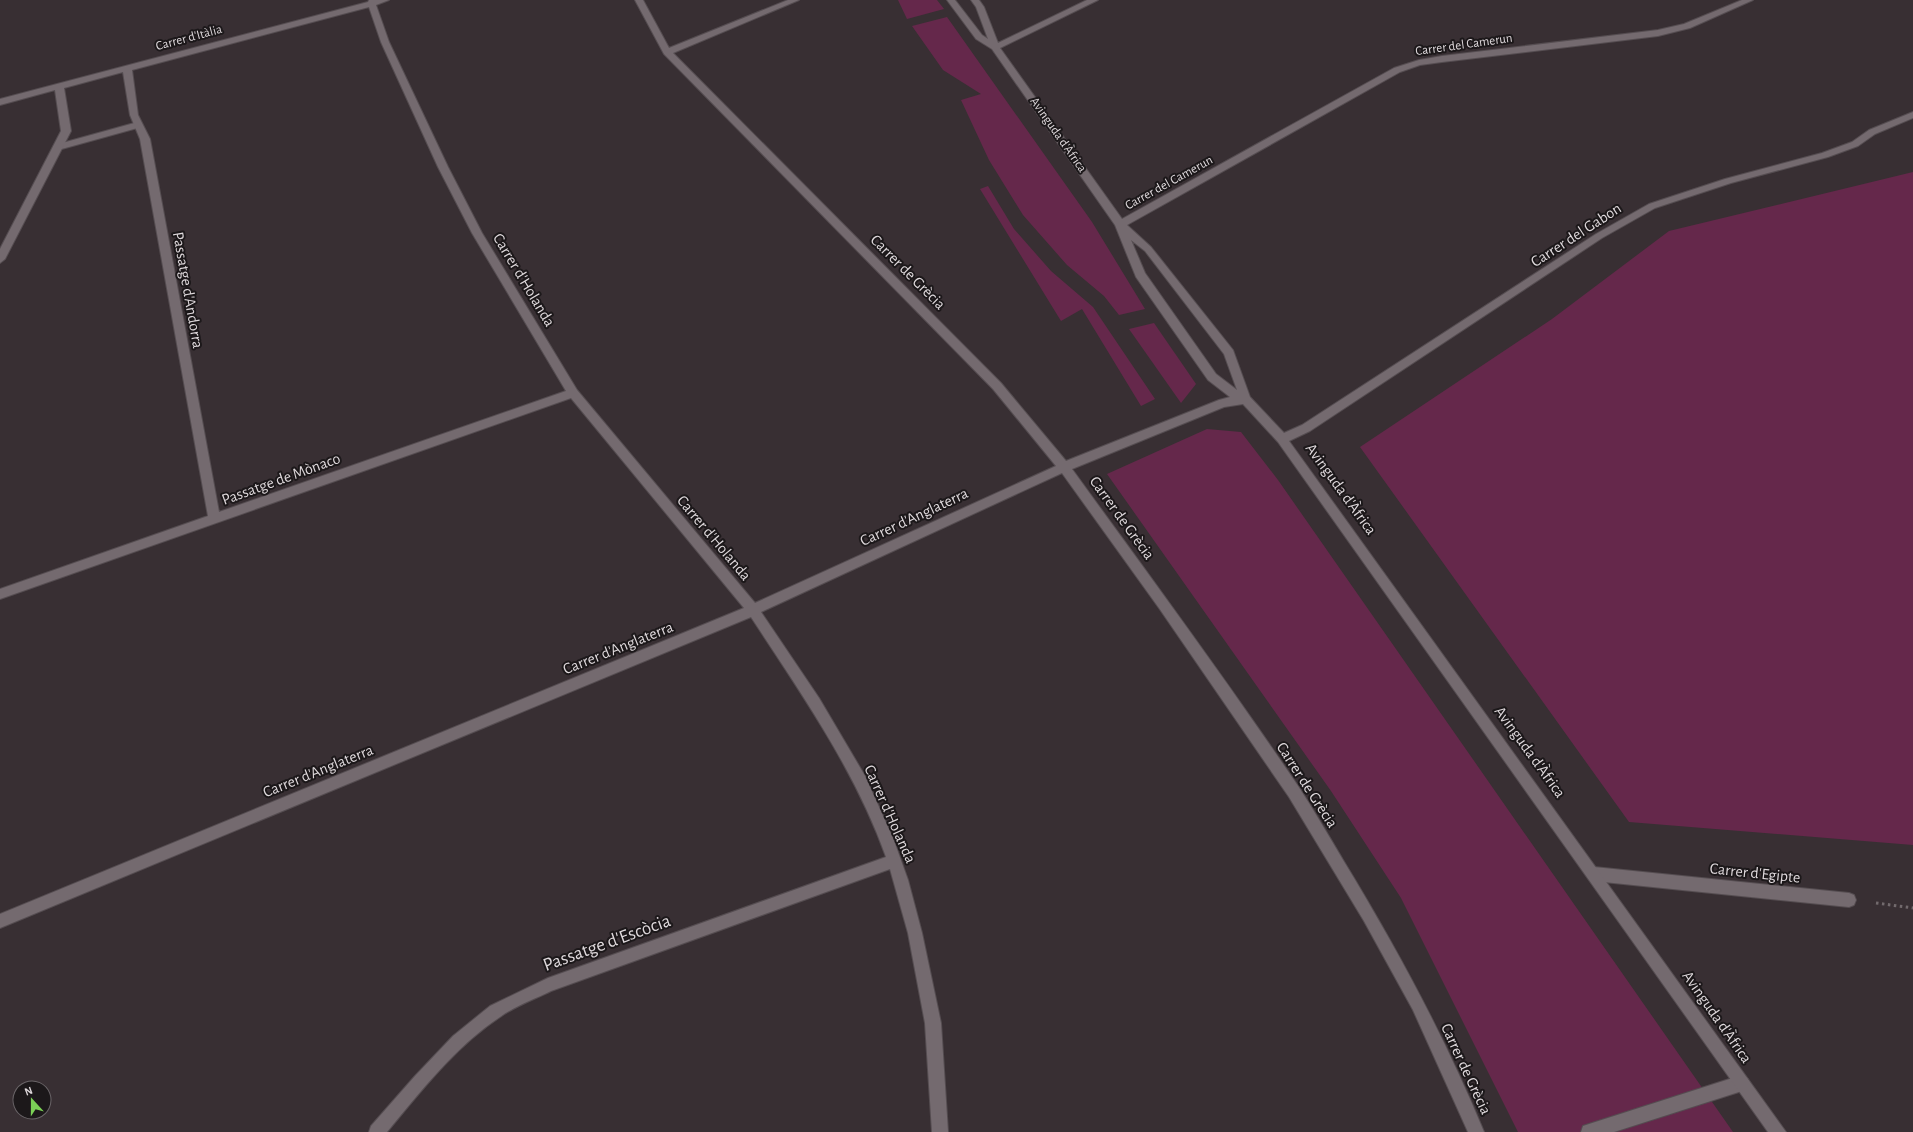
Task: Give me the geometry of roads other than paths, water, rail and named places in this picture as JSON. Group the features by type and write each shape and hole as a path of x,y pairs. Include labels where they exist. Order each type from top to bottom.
{"street":[{"name":"Carrer d'Itàlia","path":"0,102 372,2 385,0"},
{"name":"Carrer de Grècia","path":"639,0 668,52 997,386 1064,467 1163,604 1294,792 1369,916 1418,1005 1458,1087 1476,1132"},
{"path":"668,52 795,0"},
{"name":"Avinguda d'Àfrica","path":"951,0 979,37 995,47"},
{"name":"Avinguda d'Àfrica","path":"975,0 980,7 995,47 1120,224 1148,249 1229,353 1245,399 1282,439 1778,1132"},
{"path":"995,47 1094,0"},
{"name":"Carrer del Camerun","path":"1120,224 1143,213 1397,70 1419,63 1442,59 1658,33 1687,26 1749,0"},
{"name":"Carrer d'Holanda","path":"372,2 385,42 443,167 477,233 573,393 753,610 814,702 860,781 886,838 916,933 933,1023 940,1132"},
{"name":"Passatge d'Andorra","path":"127,68 134,115 145,139 215,520"},
{"path":"0,259 66,131 59,86"},
{"name":"Carrer del Gabon","path":"1282,439 1306,428 1599,236 1640,212 1652,206 1728,181 1840,150 1855,144 1879,129 1913,114"},
{"path":"58,147 138,125"},
{"name":"Avinguda d'Àfrica","path":"1120,224 1140,274 1212,377 1235,395 1245,399"},
{"name":"Passatge de Mònaco","path":"0,594 215,520 573,393"},
{"name":"Carrer d'Anglaterra","path":"0,921 753,610 1064,467 1223,403 1245,399"},
{"name":"Passatge d'Escòcia","path":"377,1132 420,1081 458,1041 495,1011 548,985 894,861"},
{"name":"Carrer d'Egipte","path":"1594,874 1849,900"},
{"path":"1589,1132 1742,1083"}]}
